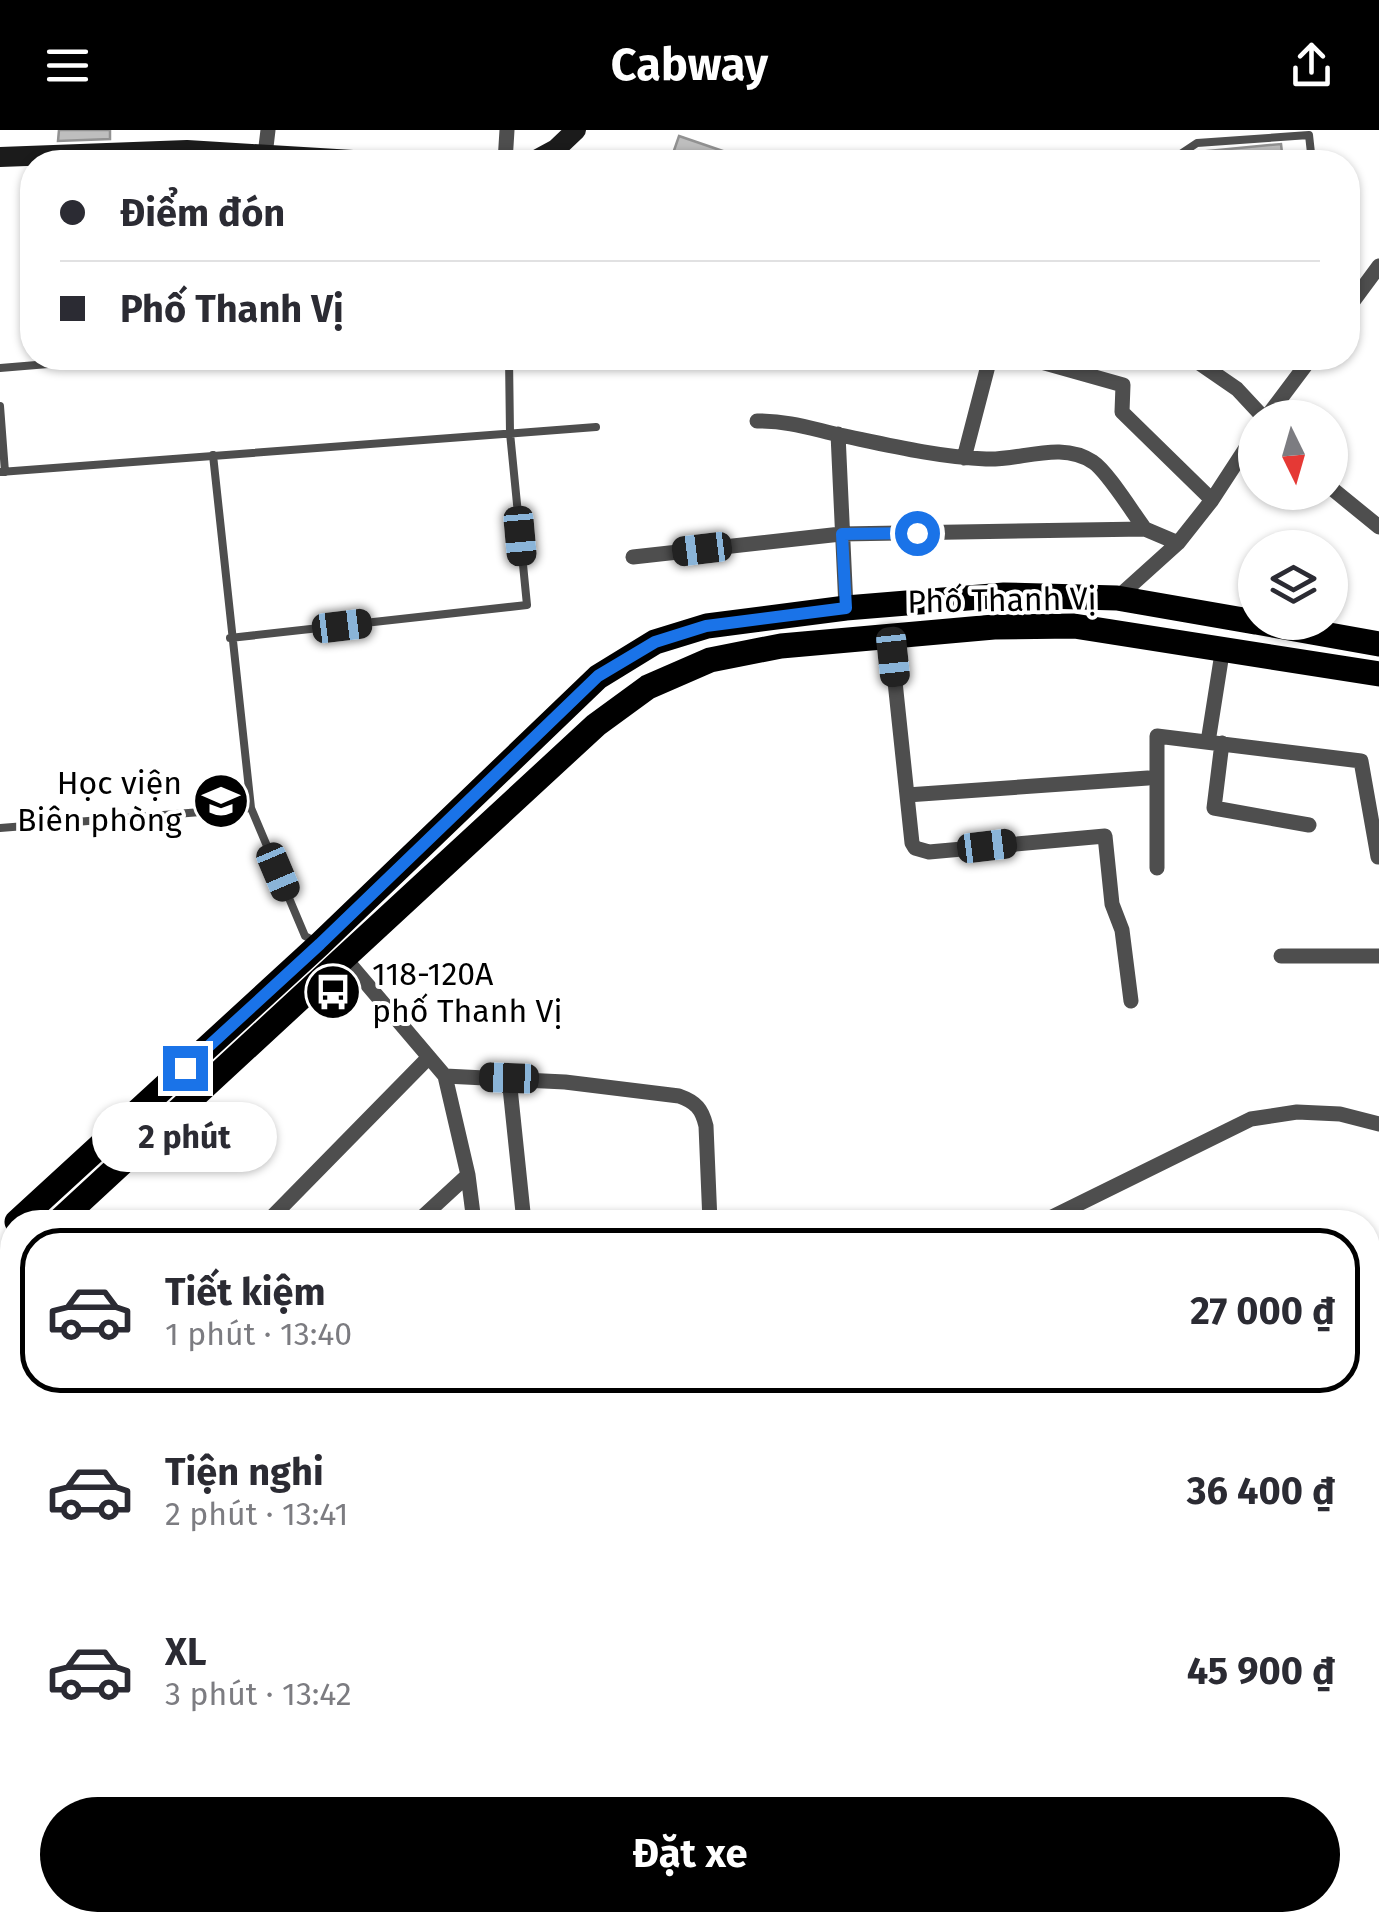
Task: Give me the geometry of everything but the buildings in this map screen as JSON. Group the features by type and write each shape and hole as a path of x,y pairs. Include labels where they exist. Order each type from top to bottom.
{"main road":[{"path":"556,150 576,130"},
{"name":"Phố Thanh Vị","path":"70,1210 598,676 655,642 706,626 846,608 1004,595 1117,598 1238,619"},
{"name":"Phố Thanh Vị","path":"34,1210 596,725 648,687 710,660 781,646 890,634 1074,626 1379,674"},
{"name":"Phố Thanh Vị","path":"1348,638 1379,644"}],"street":[{"path":"1360,292 1379,266"},
{"path":"964,458 987,370"},
{"path":"1093,370 1123,385 1122,412 1212,500"},
{"path":"1209,370 1248,400"},
{"path":"1278,400 1301,370"},
{"path":"757,421 788,421 964,458 992,460 1056,452 1076,455 1094,462 1145,529"},
{"path":"838,434 846,608"},
{"path":"1117,598 1178,543 1238,460"},
{"path":"1348,502 1379,527"},
{"path":"633,557 842,534 1145,529 1178,543"},
{"path":"890,634 912,843 920,852 1105,836 1112,904 1122,930 1131,1000"},
{"path":"1223,647 1214,808 1309,825"},
{"path":"1157,868 1157,736 1362,762 1378,857"},
{"path":"908,795 1148,778"},
{"path":"331,950 445,1076 472,1210"},
{"path":"1281,956 1379,956"},
{"path":"279,1210 429,1057"},
{"path":"445,1076 625,1088 694,1101 703,1112 706,1126 710,1210"},
{"path":"509,1078 523,1210"},
{"path":"1066,1210 1251,1119 1297,1112 1340,1114 1379,1124"},
{"path":"430,1210 468,1175"}],"lane":[{"path":"1188,150 1198,143 1309,135 1311,150"},
{"path":"230,638 527,605 510,434 509,370"},
{"path":"0,406 2,472 596,428"},
{"path":"213,455 251,808 305,936 331,950"},
{"path":"0,828 251,808"}],"place":[{"name":"Học viện Biên phòng","path":"221,801"},
{"name":"118-120A phố Thanh Vị","path":"333,992"}],"route":[{"path":"185,1068 598,676 655,642 706,626 846,608 842,534 917,533"}]}
